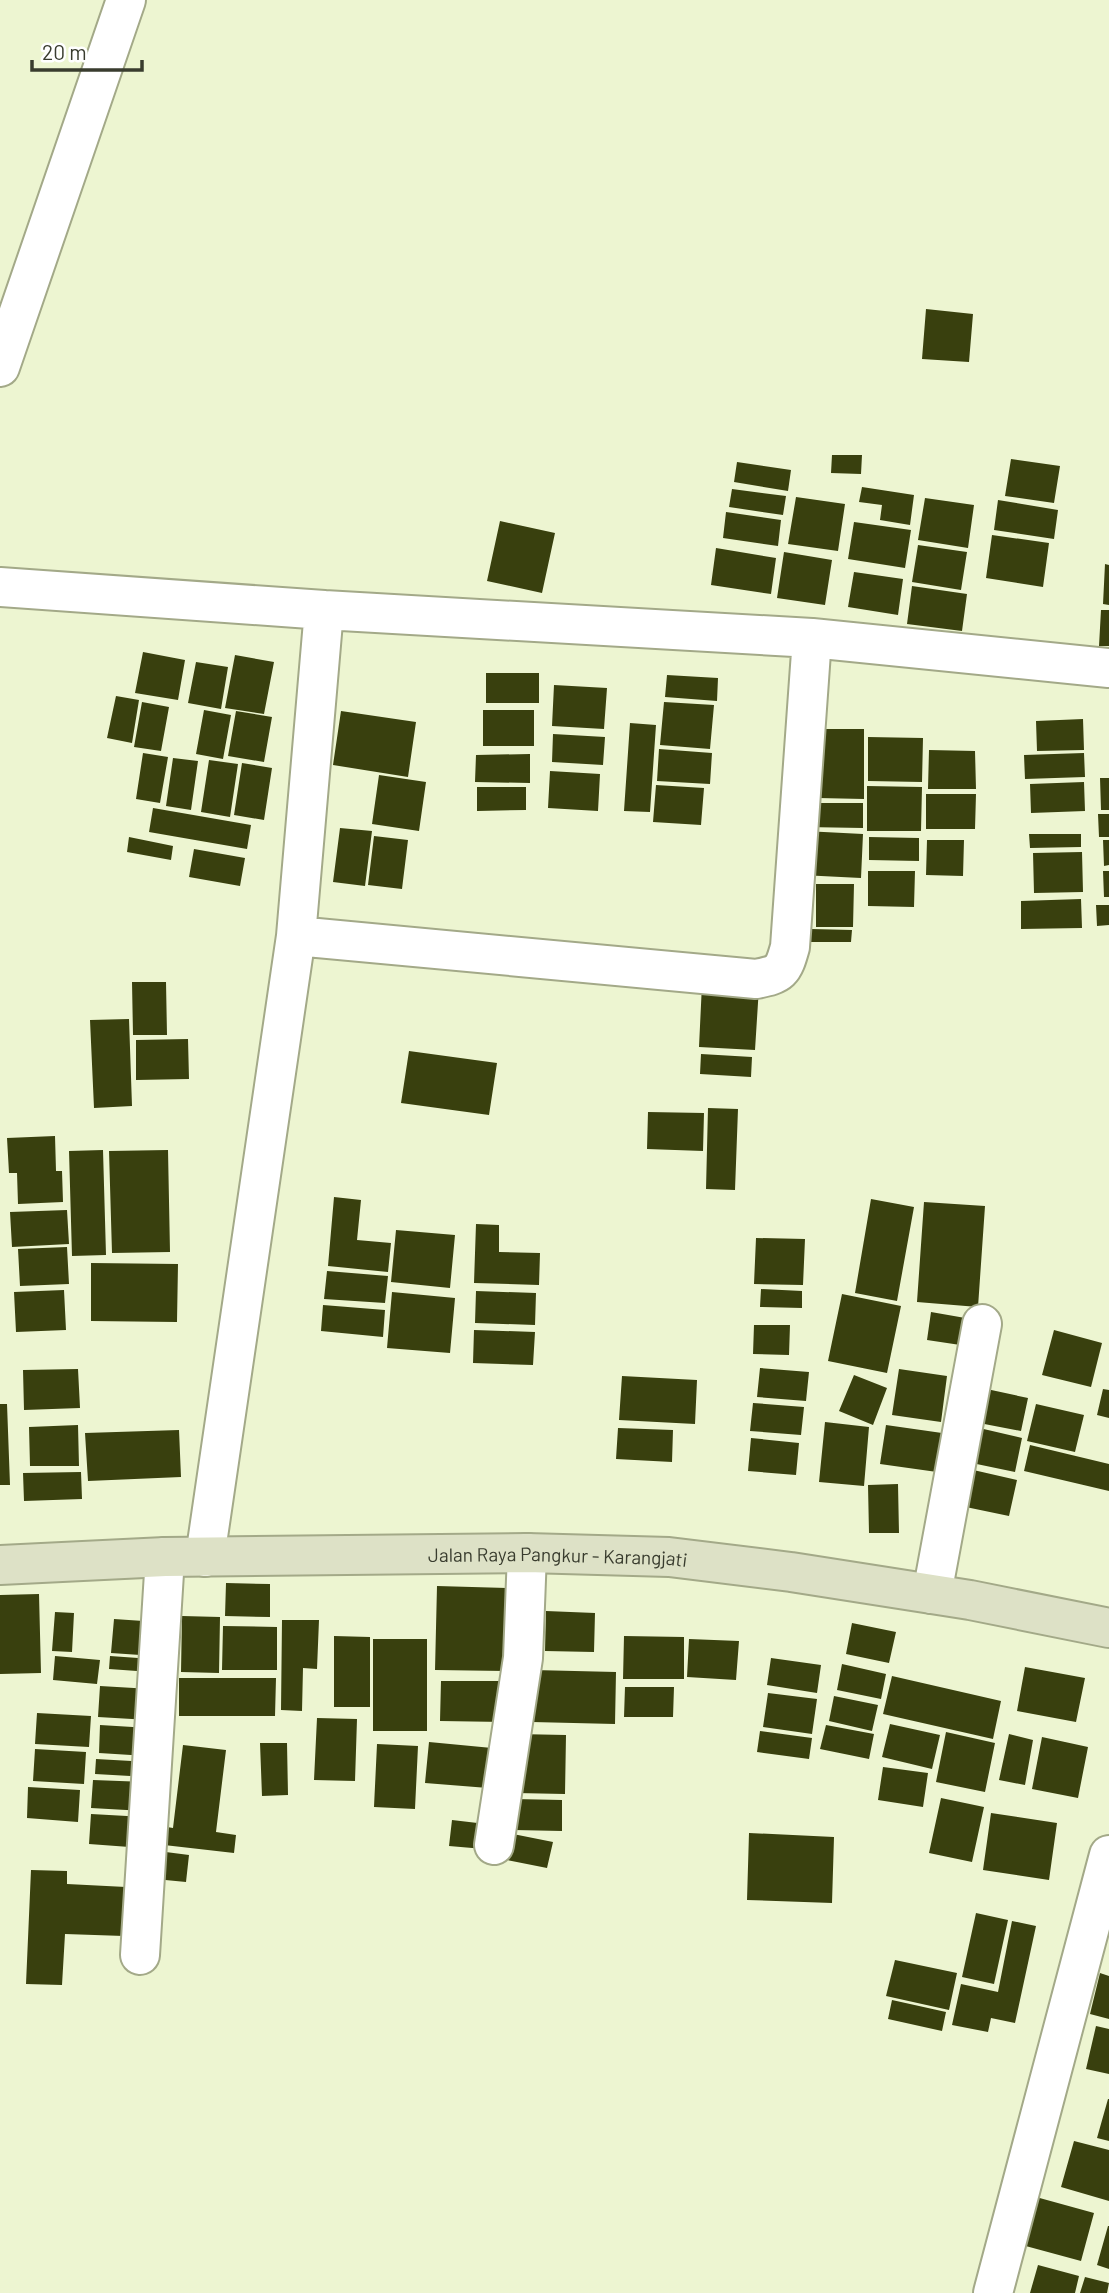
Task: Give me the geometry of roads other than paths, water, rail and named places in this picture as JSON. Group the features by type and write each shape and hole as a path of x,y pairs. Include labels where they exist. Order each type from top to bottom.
{"main road":[{"name":"Jalan Raya Pangkur - Karangjati","path":"0,1565 165,1557 527,1553 669,1557 791,1572 932,1594 1109,1628"}],"street":[{"path":"0,368 126,0"},
{"path":"0,587 324,610 812,638 1109,668"},
{"path":"205,1558 296,936 324,610"},
{"path":"296,936 756,979 777,975 784,967 790,947 812,638"},
{"path":"932,1594 982,1324"},
{"path":"494,1845 523,1658 527,1553"},
{"path":"140,1955 165,1557"},
{"path":"993,2293 1109,1855"}]}
